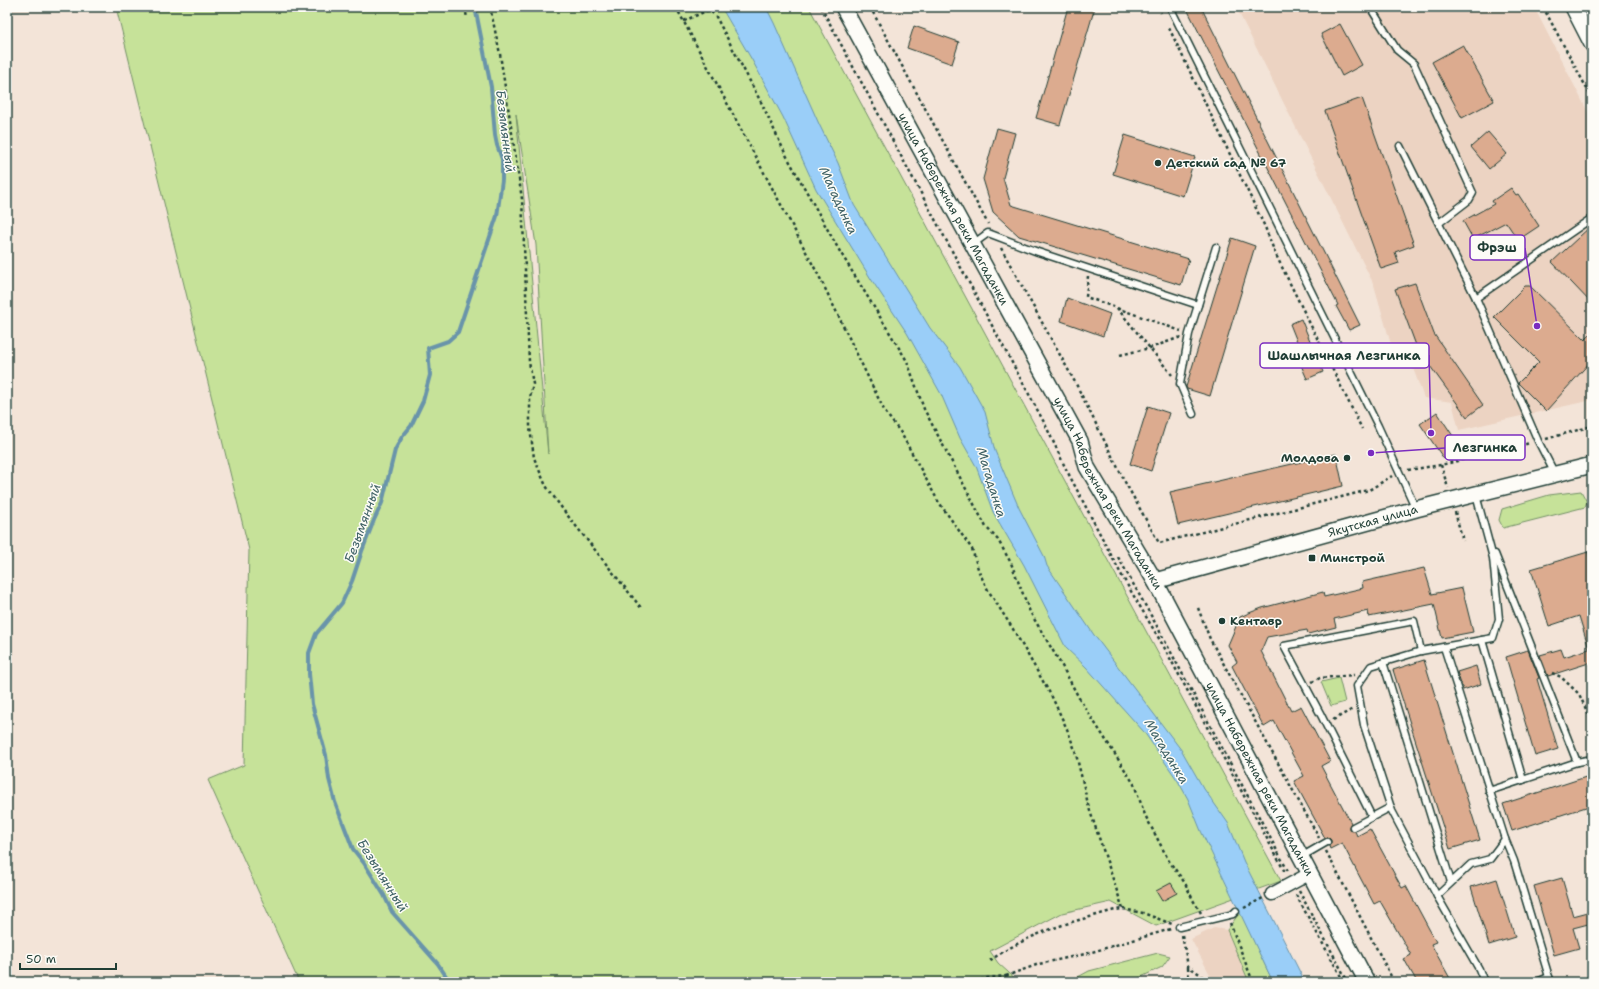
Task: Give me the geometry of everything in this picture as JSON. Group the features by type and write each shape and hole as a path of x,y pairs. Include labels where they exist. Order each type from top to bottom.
{"street":[{"name":"улица Набережная реки Магаданки","path":"843,7 1080,441 1087,467 1155,581 1367,982"},
{"path":"1574,7 1592,44"},
{"name":"Якутская улица","path":"1155,581 1416,509 1592,466"},
{"path":"1272,894 1310,874"}],"lane":[{"path":"1170,7 1378,426 1416,509"},
{"path":"1370,7 1396,50 1414,64 1472,194 1469,200 1439,223"},
{"path":"1400,146 1476,298 1538,442 1555,475"},
{"path":"1476,298 1592,218"},
{"path":"973,244 988,234 994,235 1198,305"},
{"path":"1193,414 1180,384 1189,334 1216,247"},
{"path":"1476,494 1493,558 1499,620 1493,638 1421,651 1371,666 1357,686 1364,725 1391,807 1437,896 1479,969 1484,982"},
{"path":"1487,534 1577,762"},
{"path":"1372,817 1284,646 1414,621 1421,651"},
{"path":"1482,640 1522,780"},
{"path":"1444,647 1504,839 1514,861 1550,980 1538,982"},
{"path":"1383,662 1450,882"},
{"path":"1489,791 1577,762 1592,759"},
{"path":"1353,827 1391,807"},
{"path":"1437,896 1450,882 1471,864 1490,859 1504,839"},
{"path":"1301,857 1325,843"},
{"path":"1179,927 1227,915 1236,911"}],"path":[{"path":"465,7 467,18"},
{"path":"490,7 500,54 522,199 529,362 533,384 530,398 530,428 534,458 546,486 642,609"},
{"path":"676,7 821,280 885,412 900,433 938,501 972,549 979,572 985,584 1055,704 1075,750 1089,808 1123,909"},
{"path":"821,7 1046,426 1065,467 1122,576 1164,647 1292,883 1348,982"},
{"path":"870,7 1076,384 1125,482 1159,543 1368,490 1400,472 1441,465 1538,442 1592,426"},
{"path":"1158,7 1162,14"},
{"path":"1543,7 1592,98"},
{"path":"684,21 708,10 715,15 762,104 785,153 838,250 886,324 907,361 924,409 986,527 998,540 1011,563 1030,612 1079,698 1134,784 1145,815 1169,861 1185,883 1192,900 1204,920"},
{"path":"1165,21 1265,227 1275,253 1362,429"},
{"path":"1088,268 1086,297 1189,334"},
{"path":"1116,308 1180,384"},
{"path":"1120,355 1150,348 1189,334"},
{"path":"1118,557 1158,628 1344,982"},
{"path":"1198,608 1210,639 1325,843 1394,982"},
{"path":"1541,670 1561,677 1570,684 1579,694 1592,722"},
{"path":"1305,686 1320,678 1350,674 1364,675"},
{"path":"1326,725 1360,704"},
{"path":"1236,911 1272,894"},
{"path":"988,962 1000,953 1067,922 1123,909 1143,913 1179,927 1184,940 1189,982"},
{"path":"1227,915 1253,982"},
{"path":"975,982 987,978 1006,976 1039,964 1085,954 1149,934 1179,927"},
{"path":"1188,966 1201,975 1205,982"},
{"path":"1006,976 1007,982"}],"shaded area":[{"path":"1236,7 1534,7 1592,120 1592,400 1459,430 1452,402 1424,398 1410,360 1396,362 1374,285"},
{"path":"1214,928 1227,930 1249,982 1214,982 1191,939"}],"green space":[{"path":"116,7 809,7 1281,881 1156,926 1111,902 1062,913 990,951 998,963 1019,982 299,982 208,780 244,765 249,550","holes":["516,114 536,245 548,454"]},
{"path":"1581,491 1587,502 1585,507 1503,528 1499,520 1502,509 1549,495"},
{"path":"1339,678 1345,702 1331,706 1321,682"},
{"path":"1241,913 1273,982 1249,982 1227,930"},
{"path":"1158,953 1170,956 1162,967 1131,982 1069,982 1089,971"}],"water":[{"name":"Магаданка","path":"721,7 766,7 838,163 854,205 930,328 960,367 985,412 995,451 1019,508 1044,556 1047,566 1094,635 1182,751 1202,786 1228,823 1244,862 1305,982 1273,982 1201,831 1188,799 1178,781 1144,732 1086,667 1066,648 1024,565 993,512 976,466 960,438 941,394 907,333 871,279 816,189 783,117"}],"building":[{"path":"1068,7 1095,7 1060,125 1036,118"},
{"path":"1186,7 1201,7 1360,325 1349,330 1336,306 1338,305"},
{"path":"1340,24 1362,65 1342,76 1321,34"},
{"path":"914,26 959,42 952,64 907,48"},
{"path":"1463,45 1494,101 1462,118 1432,62"},
{"path":"1362,98 1414,245 1395,252 1399,263 1381,269 1325,111"},
{"path":"997,128 1015,133 1003,178 1011,205 1189,259 1181,285 1019,236 993,212 983,179"},
{"path":"1488,132 1507,154 1489,169 1471,147"},
{"name":"Детский сад № 67","path":"1125,135 1195,157 1183,196 1113,174"},
{"path":"1511,188 1516,195 1518,194 1539,226 1518,240 1506,222 1473,239 1463,221 1494,204 1492,201"},
{"path":"1592,225 1592,304 1552,262"},
{"path":"1232,238 1255,246 1210,396 1187,389 1186,387"},
{"path":"1415,283 1434,334 1483,405 1467,417 1417,348 1395,289"},
{"path":"1525,286 1530,286 1585,340 1592,333 1592,360 1546,411 1518,383 1539,362 1494,317"},
{"path":"1067,298 1110,314 1103,336 1061,321"},
{"path":"1301,319 1323,372 1307,379 1295,351 1300,349 1290,324"},
{"path":"1148,406 1169,413 1151,471 1130,464"},
{"path":"1437,412 1461,448 1444,459 1420,424"},
{"path":"1336,454 1343,486 1178,525 1170,492"},
{"path":"1588,552 1592,566 1592,662 1548,676 1540,655 1561,649 1564,657 1589,649 1579,616 1549,626 1531,569"},
{"path":"1424,568 1432,594 1462,588 1473,632 1442,638 1434,604 1369,617 1368,611 1334,619 1336,627 1308,634 1307,630 1267,637 1261,651 1291,711 1301,706 1330,761 1321,766 1351,823 1349,829 1355,831 1357,836 1370,829 1402,888 1406,886 1436,942 1431,944 1452,982 1417,982 1404,959 1411,955 1380,901 1374,904 1342,843 1330,849 1329,846 1331,844 1331,840 1329,838 1325,838 1294,781 1304,776 1274,721 1264,727 1232,666 1237,662 1228,645 1240,617 1249,613 1262,608 1323,592 1324,597 1363,588 1362,582"},
{"path":"1528,650 1539,678 1537,679 1558,749 1535,756 1506,657"},
{"path":"1424,660 1480,840 1450,849 1393,670"},
{"path":"1476,666 1481,684 1463,690 1457,672"},
{"path":"1592,775 1592,805 1512,831 1503,804"},
{"path":"1562,878 1573,916 1592,911 1592,923 1573,928 1579,948 1554,955 1534,886"},
{"path":"1497,879 1515,937 1489,945 1471,887"},
{"path":"1171,883 1177,893 1162,901 1156,891"}],"waterway":[{"name":"Безымянный","path":"450,982 438,964 392,912 384,895 364,863 353,849 335,802 329,779 326,755 312,704 309,674 309,653 316,634 342,603 352,581 362,551 382,503 395,450 402,437 411,426 423,401 430,375 428,348 448,341 458,332 497,216 502,180 502,159 495,135 491,87 475,7"}],"place":[{"name":"Детский сад № 67","path":"1158,163"},
{"name":"Фрэш","path":"1537,326"},
{"name":"Шашлычная Лезгинка","path":"1431,433"},
{"name":"Лезгинка","path":"1371,453"},
{"name":"Молдова","path":"1347,458"},
{"name":"Минстрой","path":"1312,558"},
{"name":"Кентавр","path":"1222,621"}]}
